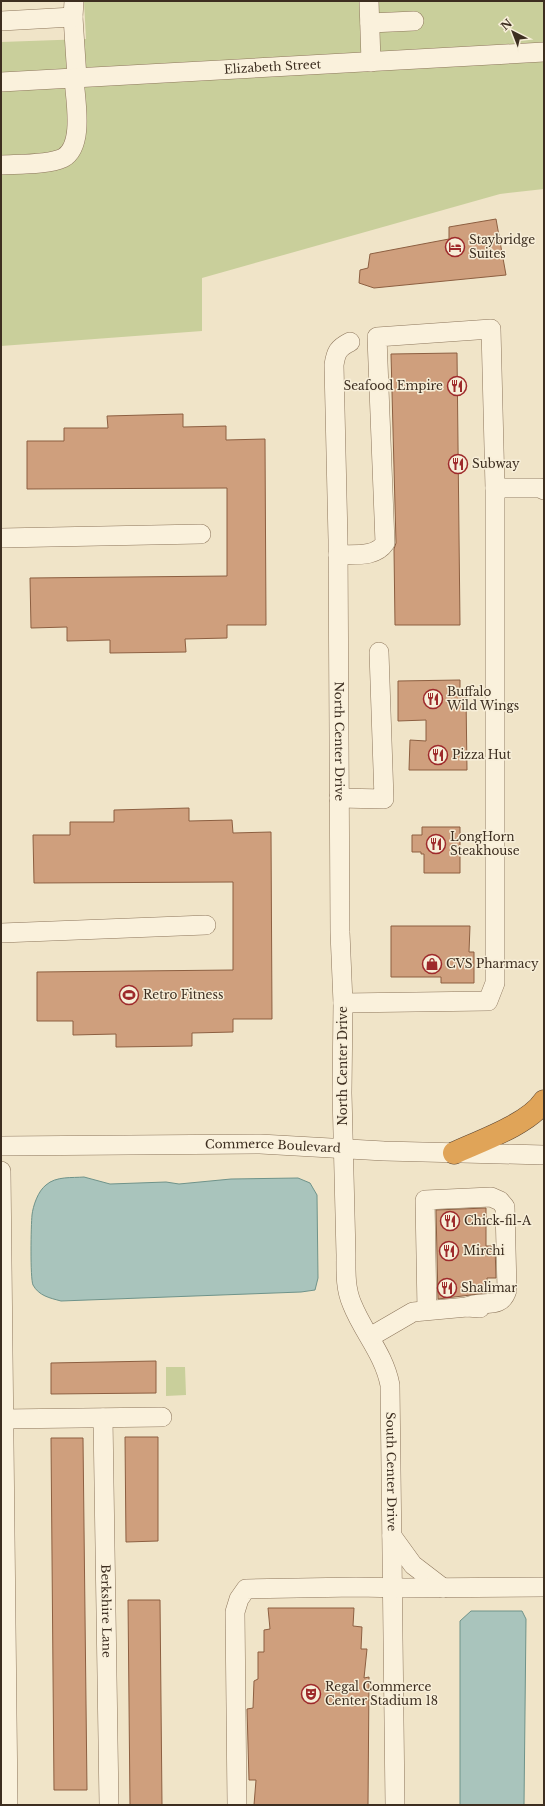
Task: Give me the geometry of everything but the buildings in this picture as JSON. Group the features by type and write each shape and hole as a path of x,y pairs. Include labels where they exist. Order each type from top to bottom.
{"highway":[{"path":"454,1153 521,1122 536,1111 544,1101"}],"street":[{"path":"369,1 371,62"},
{"path":"1,21 73,9 77,134 71,149 64,157 48,162 1,165"},
{"path":"370,23 414,21"},
{"name":"Elizabeth Street","path":"1,82 544,52"},
{"path":"338,555 374,553 381,549 385,543 377,337 491,329 495,488 495,983 488,1001 343,1003"},
{"name":"North Center Drive","path":"344,1148 342,1094 343,1003 340,932 338,555 334,365 336,355 340,347 350,342"},
{"path":"495,488 543,488"},
{"path":"1,538 201,534"},
{"path":"339,798 384,799 380,652"},
{"path":"1,933 206,925"},
{"name":"Commerce Boulevard","path":"1,1146 260,1144 454,1153 544,1155"},
{"name":"South Center Drive","path":"344,1148 347,1288 353,1306 384,1362 390,1385 395,1805"},
{"path":"1,1171 4,1628 8,1805"},
{"path":"370,1337 413,1312 467,1307 493,1309 503,1308 510,1301 514,1292 515,1282 514,1238 506,1228 505,1207 500,1201 491,1198 425,1200 427,1310"},
{"path":"3,1419 162,1417"},
{"name":"Berkshire Lane","path":"103,1418 109,1805"},
{"path":"392,1536 413,1565 443,1588"},
{"path":"237,1805 235,1612 242,1594 246,1589 282,1587 544,1587"}],"green space":[{"path":"84,1 544,1 544,189 500,194 202,278 202,331 1,346 1,42 86,39"},
{"path":"166,1367 185,1367 186,1395 166,1396"}],"water":[{"path":"84,1177 110,1184 166,1182 179,1184 231,1179 298,1178 310,1183 317,1195 318,1278 315,1290 301,1292 61,1301 45,1296 35,1289 32,1280 31,1229 35,1203 43,1188 50,1182 64,1178"},
{"path":"471,1611 522,1611 526,1619 524,1805 460,1805 460,1621"}],"place":[{"name":"Staybridge Suites","path":"455,247"},
{"name":"Seafood Empire","path":"457,386"},
{"name":"Subway","path":"458,464"},
{"name":"Buffalo Wild Wings","path":"433,699"},
{"name":"Pizza Hut","path":"438,755"},
{"name":"LongHorn Steakhouse","path":"436,844"},
{"name":"CVS Pharmacy","path":"432,964"},
{"name":"Retro Fitness","path":"129,995"},
{"name":"Chick-fil-A","path":"450,1221"},
{"name":"Mirchi","path":"449,1251"},
{"name":"Shalimar","path":"447,1288"},
{"name":"Regal Commerce Center Stadium 18","path":"311,1694"}]}
